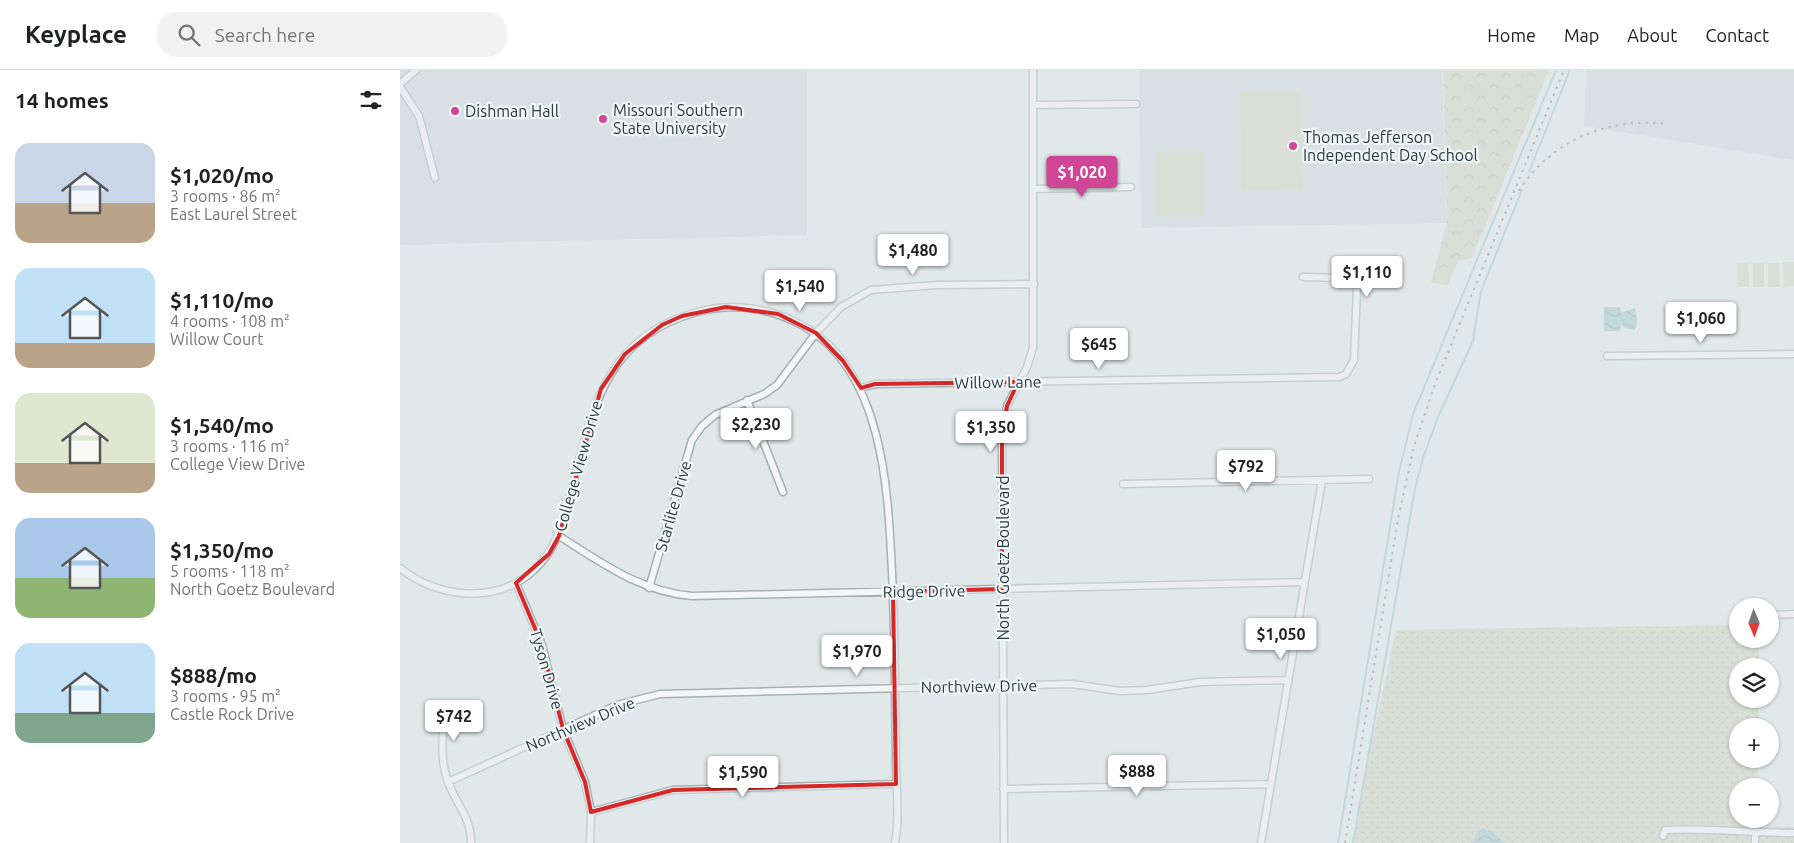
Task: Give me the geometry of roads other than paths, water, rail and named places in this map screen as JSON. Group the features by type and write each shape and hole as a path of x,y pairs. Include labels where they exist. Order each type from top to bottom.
{"street":[{"path":"416,70 400,85 419,116 435,178"},
{"name":"North Goetz Boulevard","path":"1004,843 1002,436 1006,406 1027,367 1033,348 1033,70"},
{"path":"1033,105 1136,104"},
{"path":"1033,189 1131,187"},
{"name":"Willow Lane","path":"860,388 875,384 1339,377 1346,374 1354,360 1357,288 1352,280 1344,278 1303,278"},
{"name":"Starlite Drive","path":"649,588 692,440 702,426 715,415 764,394 777,385 816,333 841,306 870,290 937,285 1034,284"},
{"name":"College View Drive","path":"400,568 414,579 444,592 465,594 483,593 516,583 534,571 549,554 559,536 590,418 600,389 619,361 644,337 662,325 682,316 726,307 752,308 778,314 816,333 843,361 860,388 872,419 889,500 895,687 895,843"},
{"path":"1608,356 1794,354"},
{"path":"748,400 783,492"},
{"path":"1123,484 1368,479"},
{"path":"1261,843 1322,480"},
{"name":"Ridge Drive","path":"559,536 623,576 649,588 671,594 692,596 1304,582"},
{"name":"Tyson Drive","path":"516,583 542,645 563,730 585,782 591,812 590,843"},
{"path":"1779,615 1794,614"},
{"name":"Northview Drive","path":"448,782 617,705 660,694 1072,684 1120,691 1147,690 1200,682 1288,680"},
{"path":"444,705 443,754 448,782 470,824 471,843"},
{"path":"591,812 673,790 689,788 896,784"},
{"path":"1003,789 1271,784"},
{"path":"1663,836 1665,830 1693,828 1754,833 1794,833"},
{"path":"1754,833 1755,843"}],"water":[{"path":"1604,307 1620,307 1621,313 1635,308 1637,321 1635,330 1624,328 1621,323 1620,331 1604,331"},
{"path":"1483,828 1492,832 1505,843 1474,843 1476,833"}],"waterway":[{"path":"1338,843 1399,472 1413,414 1556,70"},
{"path":"1529,172 1570,70"},
{"path":"1353,843 1415,489 1423,458 1438,417 1473,341 1481,291 1522,190"}],"railway":[{"path":"1345,843 1398,519 1414,446 1435,384 1564,70"},
{"path":"1519,191 1532,173 1547,158 1583,136 1623,124 1665,124"}],"place":[{"name":"Dishman Hall","path":"455,111"},
{"name":"Missouri Southern State University","path":"603,119"},
{"name":"Thomas Jefferson Independent Day School","path":"1293,146"}]}
